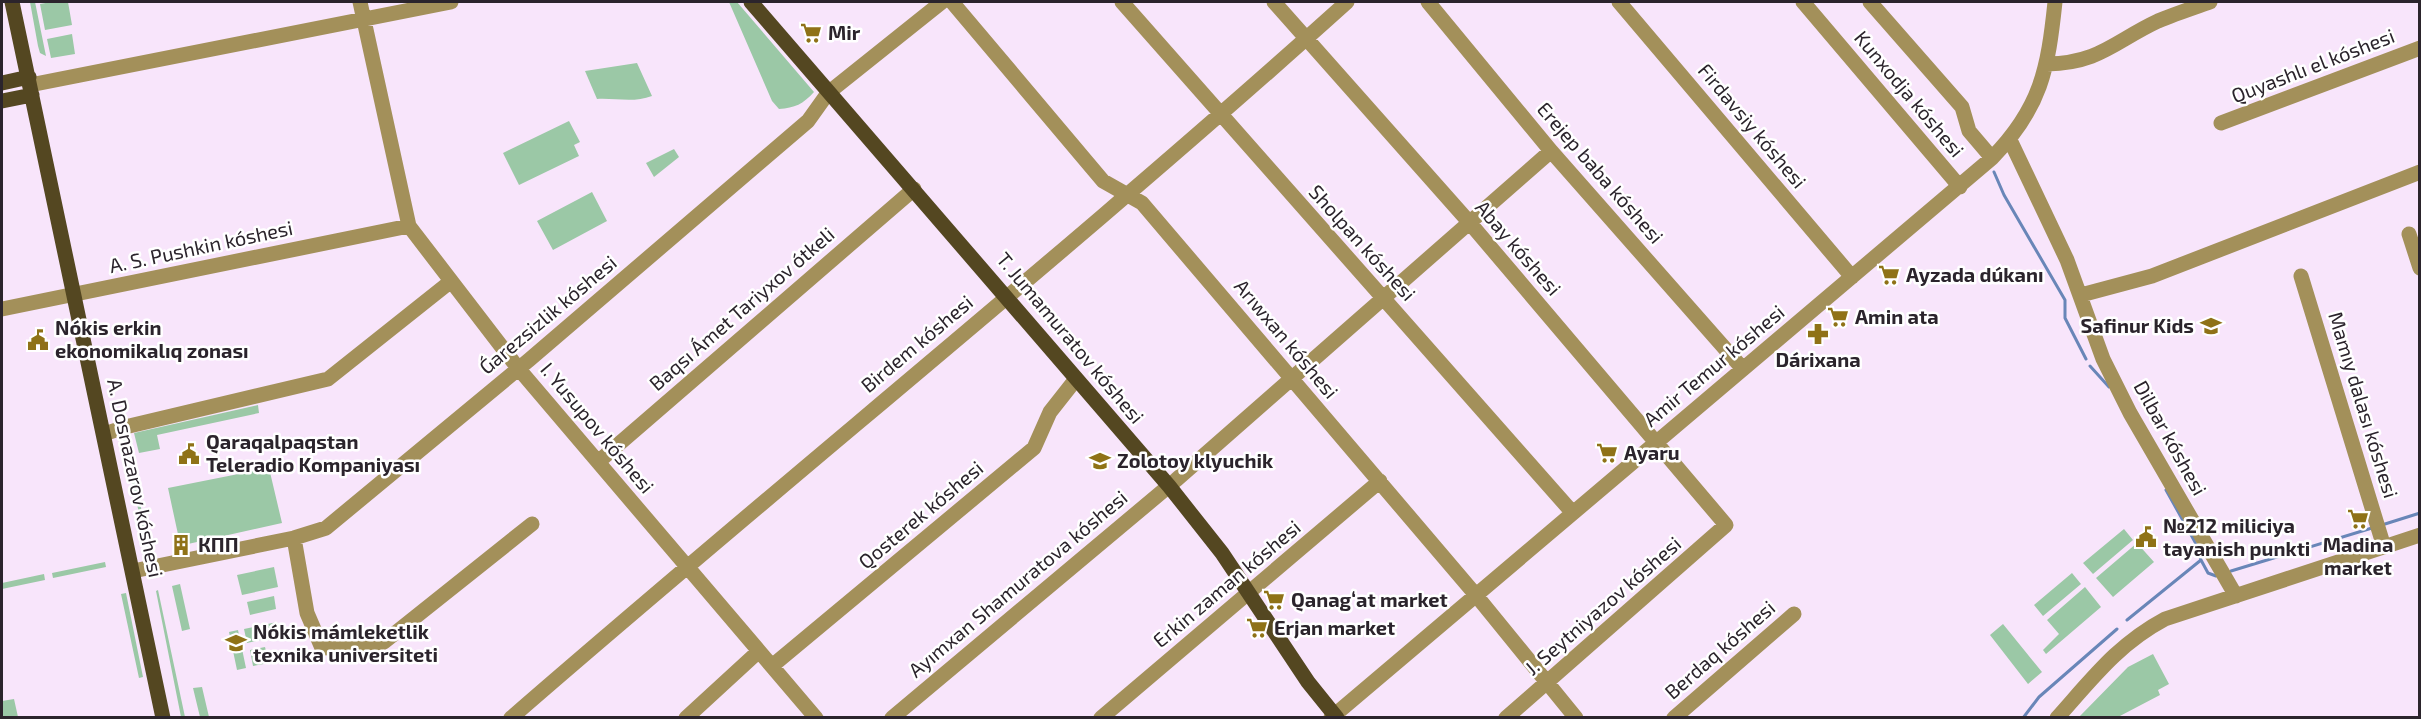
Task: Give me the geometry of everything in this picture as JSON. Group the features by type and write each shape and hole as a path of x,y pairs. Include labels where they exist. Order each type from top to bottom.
{"main road":[{"name":"A. Dosnazarov kóshesi","path":"12,2 163,717"},
{"name":"T. Jumamuratov kóshesi","path":"750,2 1007,296 1169,486 1222,553 1334,716"},
{"path":"2,83 30,86"},
{"path":"2,101 30,86"}],"street":[{"name":"I. Yusupov kóshesi","path":"360,2 409,226 518,368 816,717"},
{"path":"30,86 451,2"},
{"name":"Ǵarezsizlik kóshesi","path":"133,571 294,537 326,528 808,121 828,93 942,2"},
{"name":"Arıwxan kóshesi","path":"952,2 1103,181 1142,203 1380,481 1576,717"},
{"name":"Sholpan kóshesi","path":"1122,2 1572,512"},
{"name":"Abay kóshesi","path":"1274,2 1469,222 1726,525"},
{"name":"Birdem kóshesi","path":"511,717 686,566 1129,195 1347,2"},
{"name":"Erejep baba kóshesi","path":"1428,2 1551,151 1743,369"},
{"name":"Firdavsiy kóshesi","path":"1619,2 1852,277"},
{"name":"Kunxodja kóshesi","path":"1803,2 1960,187"},
{"path":"1870,2 1962,107 1969,130 1992,158"},
{"name":"Amir Temur kóshesi","path":"1334,716 1475,594 1992,158 2010,140 2026,118 2042,85 2055,2"},
{"path":"2047,64 2077,62 2103,53 2158,21 2210,2"},
{"name":"Quyashlı el kóshesi","path":"2221,123 2420,48"},
{"name":"Dilbar kóshesi","path":"2010,140 2081,295 2103,359 2130,413 2236,596"},
{"name":"Ayımxan Shamuratova kóshesi","path":"892,717 1169,486 1551,151"},
{"path":"2081,295 2152,276 2420,172"},
{"name":"Baqsı Ámet Tariyxov ótkeli","path":"598,462 914,189"},
{"name":"A. S. Pushkin kóshesi","path":"2,309 409,226"},
{"path":"2409,234 2420,268"},
{"name":"Mamıy dalası kóshesi","path":"2301,276 2384,547"},
{"path":"104,434 328,379 450,282"},
{"name":"Qosterek kóshesi","path":"772,666 1034,448 1050,412 1076,379"},
{"name":"Erkin zaman kóshesi","path":"1101,717 1380,481"},
{"path":"294,537 308,613 322,648 355,647 384,642 532,524"},
{"name":"J. Seytniyazov kóshesi","path":"1506,717 1547,684 1726,525"},
{"path":"2057,717 2115,653 2141,632 2165,619 2420,535"},
{"name":"Berdaq kóshesi","path":"1674,717 1794,614"},
{"path":"686,717 759,651"}],"green space":[{"path":"30,2 35,2 46,56 40,53"},
{"path":"68,2 72,25 45,30 40,4"},
{"path":"729,2 737,2 814,92 806,100 790,108 779,109 772,101"},
{"path":"72,34 75,54 51,58 47,39"},
{"path":"637,63 652,96 632,100 597,99 585,71"},
{"path":"569,121 580,142 574,145 579,156 519,185 503,153"},
{"path":"674,149 679,157 654,177 646,163"},
{"path":"592,192 607,221 553,250 537,221"},
{"path":"258,405 259,413 157,435 160,449 139,453 134,433"},
{"path":"125,434 151,554 148,554 122,436"},
{"path":"269,468 282,523 188,544 185,539 179,539 168,488"},
{"path":"2124,529 2133,540 2093,574 2083,563"},
{"path":"2137,543 2154,562 2113,597 2096,578"},
{"path":"105,562 106,567 53,578 52,573"},
{"path":"274,567 278,587 242,595 237,575"},
{"path":"2072,573 2081,584 2043,616 2034,605"},
{"path":"44,574 45,580 2,589 2,583"},
{"path":"180,584 190,629 182,631 172,586"},
{"path":"2085,587 2101,607 2046,654 2043,650 2059,634 2047,620"},
{"path":"158,590 185,717 181,717 156,591"},
{"path":"126,593 143,677 139,678 121,594"},
{"path":"274,596 276,609 250,615 247,602"},
{"path":"277,622 280,636 247,643 244,629"},
{"path":"2003,624 2042,672 2028,684 1990,635"},
{"path":"238,630 246,668 237,670 229,632"},
{"path":"265,647 269,663 253,666 250,650"},
{"path":"2153,654 2169,684 2158,690 2160,695 2118,717 2079,717 2128,667"},
{"path":"202,687 209,717 200,717 193,688"},
{"path":"14,699 18,717 2,717 2,701"}],"waterway":[{"path":"1994,172 2004,195 2065,300 2065,318 2086,359"},
{"path":"2090,366 2109,387"},
{"path":"2166,490 2195,542 2201,560"},
{"path":"2385,524 2420,513"},
{"path":"2231,571 2372,528"},
{"path":"2127,620 2201,560 2208,573 2216,576"},
{"path":"2023,718 2039,697 2117,629"}],"place":[{"name":"Mir","path":"811,33"},
{"name":"Ayzada dúkanı","path":"1889,275"},
{"name":"Amin ata","path":"1838,317"},
{"name":"Safinur Kids","path":"2211,326"},
{"name":"Dárixana","path":"1818,334"},
{"name":"Nókis erkin ekonomikalıq zonası","path":"38,340"},
{"name":"Ayaru","path":"1607,453"},
{"name":"Qaraqalpaqstan Teleradio Kompaniyası","path":"189,454"},
{"name":"Zolotoy klyuchik","path":"1100,461"},
{"name":"Madina market","path":"2358,519"},
{"name":"№212 miliciya tayanish punkti","path":"2146,537"},
{"name":"КПП","path":"181,545"},
{"name":"Qanagʻat market","path":"1274,600"},
{"name":"Erjan market","path":"1257,628"},
{"name":"Nókis mámleketlik texnika universiteti","path":"236,643"}]}
